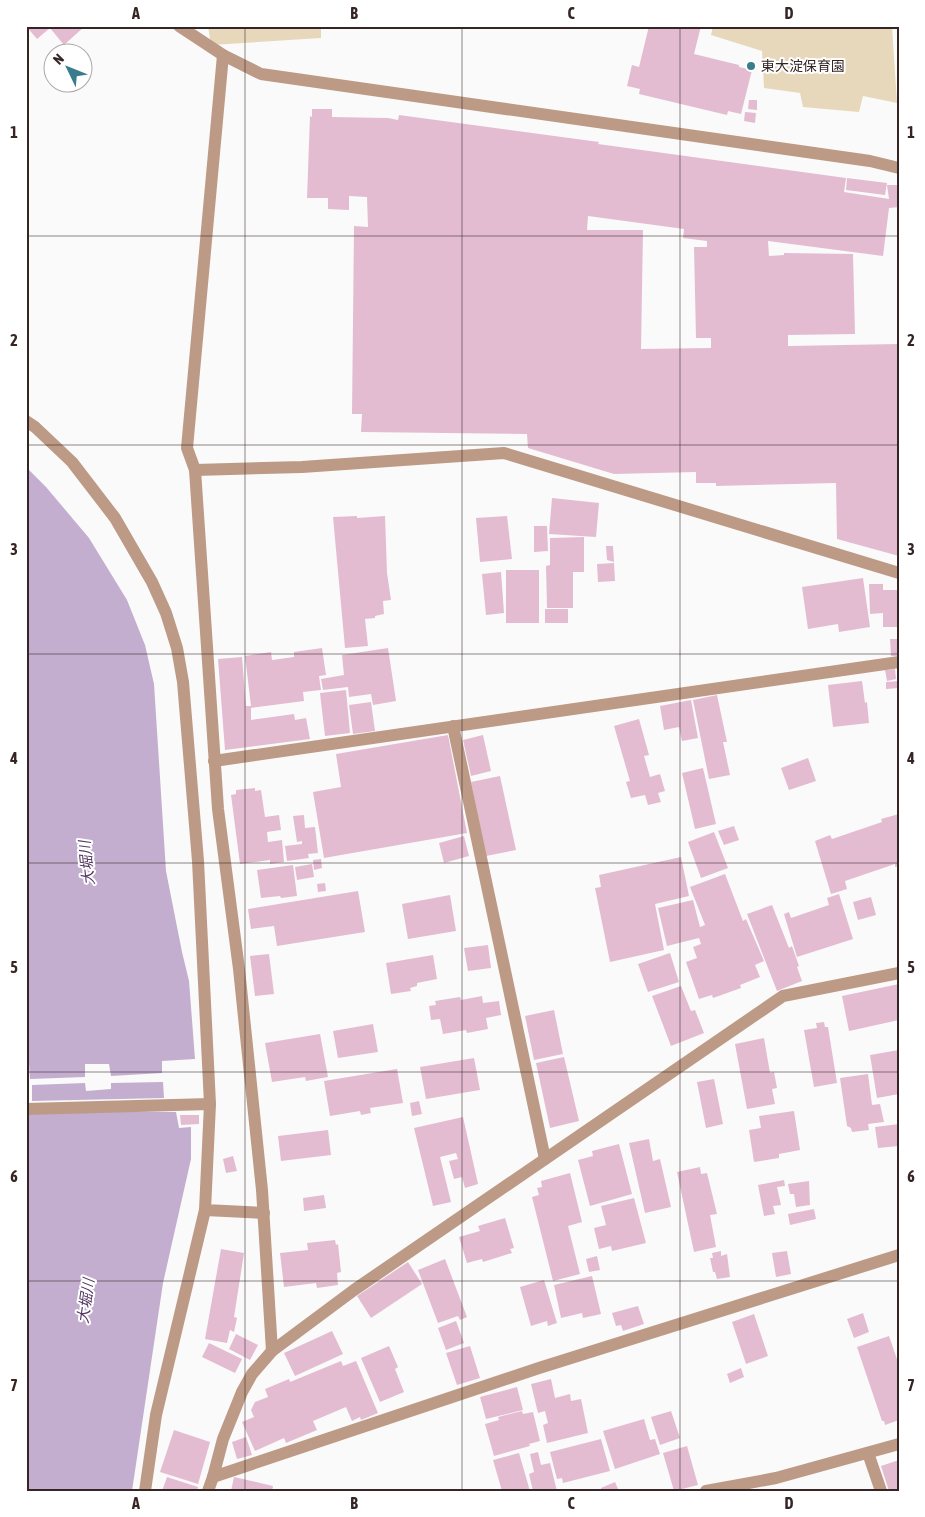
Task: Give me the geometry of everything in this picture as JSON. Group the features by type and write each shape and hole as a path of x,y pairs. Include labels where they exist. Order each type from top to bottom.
{"street":[{"path":"179,26 223,55 260,74 870,161 899,168"},
{"path":"223,55 187,448 195,470 218,810 239,969 264,1213 272,1351"},
{"path":"26,421 35,427 72,462 115,518 152,582 166,613 183,682 198,861 210,1104 205,1210 156,1415 145,1491"},
{"path":"195,470 302,467 504,453 899,572"},
{"path":"214,761 899,662"},
{"path":"453,726 545,1159"},
{"path":"208,1491 223,1439 242,1392 252,1374 272,1351 354,1290 783,996 899,973"},
{"path":"26,1109 210,1104"},
{"path":"205,1210 264,1213"},
{"path":"213,1477 539,1368 899,1255"},
{"path":"706,1491 776,1478 899,1444"},
{"path":"868,1453 882,1491"}],"shaded area":[{"path":"208,26 321,26 321,38 211,45"},
{"path":"713,26 892,26 897,103 863,96 859,112 803,107 800,93 764,88 762,51 711,35"}],"water":[{"name":"大堀川","path":"26,467 46,487 89,538 127,600 145,645 154,684 166,871 189,981 195,1059 162,1061 162,1073 111,1076 109,1064 85,1064 85,1077 30,1079 29,1064 26,1063"},
{"path":"163,1082 164,1098 32,1101 32,1085 85,1083 86,1091 111,1089 111,1083"},
{"name":"大堀川","path":"99,1111 176,1112 179,1128 191,1127 191,1159 163,1283 132,1491 26,1491 26,1114"}],"building":[{"path":"26,26 85,26 67,42 62,42 50,28 37,39"},
{"path":"649,26 701,26 694,54 752,70 741,114 728,111 727,115 639,94 640,89 627,86 632,65 639,67"},
{"path":"749,100 757,100 757,110 748,109"},
{"path":"312,109 332,109 332,117 388,118 398,120 399,115 599,142 598,144 846,178 844,192 889,199 887,185 899,185 899,207 889,208 883,256 768,241 769,256 784,255 784,253 853,254 855,334 788,335 788,346 899,344 899,556 837,539 836,483 716,486 716,483 696,483 696,472 614,474 528,448 527,434 361,432 362,414 352,414 354,226 368,227 367,197 349,196 349,210 328,209 328,198 307,198 310,116 312,117","holes":["588,216 684,229 683,238 707,241 707,247 694,247 696,338 711,338 711,348 641,349 643,230 587,230"]},
{"path":"745,112 756,113 755,123 744,121"},
{"path":"847,178 887,183 885,195 846,190"},
{"path":"552,498 599,503 596,537 549,534"},
{"path":"357,516 357,518 385,516 387,573 391,600 383,601 384,614 375,616 375,618 365,619 368,646 345,648 333,517"},
{"path":"507,516 512,559 480,562 476,518"},
{"path":"534,526 547,526 548,551 534,552"},
{"path":"584,537 584,572 573,572 573,608 547,608 546,566 550,565 550,538"},
{"path":"606,546 613,546 614,562 607,560"},
{"path":"614,563 615,581 598,582 597,564"},
{"path":"506,570 539,570 539,623 506,623"},
{"path":"501,572 504,613 486,615 482,574"},
{"path":"863,578 870,627 839,632 838,624 808,629 802,587"},
{"path":"869,584 883,584 883,590 899,590 899,627 883,627 883,613 870,614"},
{"path":"545,609 568,609 568,623 545,623"},
{"path":"890,639 899,639 899,656 891,656"},
{"path":"322,648 326,675 319,676 321,690 303,692 304,701 251,708 251,720 294,714 295,720 306,718 310,739 225,750 218,659 242,657 246,706 251,706 245,656 271,652 272,660 294,657 294,652"},
{"path":"388,648 396,701 373,705 371,694 349,697 348,687 323,690 321,679 344,675 342,655"},
{"path":"895,669 896,679 887,681 885,670"},
{"path":"862,681 869,723 833,727 828,685"},
{"path":"899,681 899,688 886,689 886,682"},
{"path":"346,690 350,733 325,736 320,693"},
{"path":"717,695 727,742 723,742 730,775 709,779 693,700"},
{"path":"691,700 698,738 682,741 679,727 664,730 660,706"},
{"path":"371,702 375,731 353,734 349,705"},
{"path":"639,719 649,755 644,756 650,777 660,774 665,791 658,793 661,802 648,805 645,795 631,798 626,782 630,781 614,726"},
{"path":"448,735 467,833 324,858 313,792 341,787 336,754"},
{"path":"483,735 491,771 471,776 463,740"},
{"path":"808,758 816,781 789,790 781,768"},
{"path":"703,768 716,824 695,829 682,773"},
{"path":"500,776 516,850 486,856 471,782"},
{"path":"255,788 255,791 261,790 265,817 279,815 281,830 267,832 268,842 282,840 284,862 270,864 270,860 240,864 231,795 236,794 236,790"},
{"path":"899,814 899,866 895,867 895,864 845,881 847,889 831,894 815,841 830,835 832,839 882,822 881,819"},
{"path":"304,815 305,828 315,827 318,853 308,854 309,858 287,861 285,846 302,844 302,841 297,842 293,816"},
{"path":"734,826 739,840 724,845 718,831"},
{"path":"714,832 728,868 701,878 688,842"},
{"path":"464,836 469,856 444,863 439,843"},
{"path":"681,857 689,896 655,904 664,950 610,962 595,888 601,887 599,875"},
{"path":"321,859 322,868 314,870 313,860"},
{"path":"312,864 314,877 297,880 295,867"},
{"path":"293,865 297,896 261,898 257,870"},
{"path":"725,874 743,921 746,919 764,961 755,965 760,977 740,985 741,988 713,998 712,995 699,999 686,962 697,958 693,947 701,944 699,938 667,946 658,908 693,900 700,927 705,925 690,887"},
{"path":"325,883 326,891 318,892 317,884"},
{"path":"358,891 365,932 277,946 274,926 251,929 248,909"},
{"path":"839,894 853,939 797,957 784,914 789,912 791,918 829,905 827,898"},
{"path":"450,895 456,931 408,939 402,904"},
{"path":"871,897 876,915 858,920 853,902"},
{"path":"772,905 789,948 792,946 802,981 777,991 747,914"},
{"path":"488,945 491,968 468,971 464,948"},
{"path":"670,953 679,982 648,992 638,964"},
{"path":"269,954 274,994 255,996 250,956"},
{"path":"433,955 437,979 417,983 417,986 410,988 411,991 391,994 386,963"},
{"path":"899,984 899,1020 849,1031 842,996"},
{"path":"681,986 691,1011 695,1010 704,1033 671,1046 652,996"},
{"path":"482,996 483,1003 499,1001 501,1015 486,1018 488,1029 467,1033 466,1030 443,1034 440,1019 431,1020 429,1006 436,1005 435,1001 460,997 461,1000"},
{"path":"554,1010 563,1054 534,1060 525,1016"},
{"path":"824,1022 825,1027 828,1027 837,1083 814,1087 804,1030 817,1028 816,1023"},
{"path":"373,1024 378,1052 338,1058 333,1031"},
{"path":"320,1034 328,1077 306,1081 305,1077 272,1082 265,1043"},
{"path":"764,1038 770,1073 774,1072 777,1088 772,1089 775,1104 747,1109 735,1044"},
{"path":"899,1050 899,1094 877,1098 870,1055"},
{"path":"564,1057 579,1121 550,1128 536,1063"},
{"path":"474,1058 480,1090 426,1099 420,1067"},
{"path":"397,1069 403,1103 370,1108 371,1113 361,1115 360,1111 330,1116 324,1081"},
{"path":"868,1074 872,1105 880,1104 884,1122 868,1124 869,1130 852,1132 851,1128 847,1126 840,1078"},
{"path":"714,1079 723,1124 706,1128 697,1082"},
{"path":"419,1101 422,1114 412,1116 410,1103"},
{"path":"794,1111 800,1150 779,1154 779,1158 754,1162 749,1130 761,1128 759,1116"},
{"path":"180,1115 199,1115 199,1124 181,1125"},
{"path":"463,1117 478,1184 465,1188 462,1177 454,1179 449,1161 458,1159 456,1153 440,1157 451,1202 433,1206 414,1128"},
{"path":"899,1124 899,1146 878,1148 875,1127"},
{"path":"328,1130 331,1155 281,1161 278,1136"},
{"path":"649,1139 653,1161 660,1159 671,1207 645,1213 629,1143"},
{"path":"619,1144 632,1194 590,1206 578,1160 593,1156 592,1151"},
{"path":"233,1156 237,1171 226,1173 223,1159"},
{"path":"700,1167 701,1174 707,1173 717,1214 710,1215 716,1247 694,1252 677,1172"},
{"path":"570,1173 582,1222 568,1226 580,1274 553,1281 532,1197 539,1195 537,1188 542,1187 541,1181"},
{"path":"784,1180 785,1186 777,1187 781,1205 773,1206 775,1214 764,1216 758,1185"},
{"path":"809,1181 810,1205 796,1207 794,1194 790,1194 788,1184"},
{"path":"324,1195 326,1208 304,1211 303,1198"},
{"path":"634,1198 646,1243 612,1251 611,1246 599,1249 594,1228 606,1225 601,1206"},
{"path":"814,1209 816,1219 790,1225 788,1214"},
{"path":"505,1218 514,1248 510,1249 512,1253 483,1262 482,1259 467,1263 459,1237 480,1231 478,1226"},
{"path":"335,1240 336,1245 338,1244 341,1272 337,1273 338,1285 317,1288 316,1283 284,1287 280,1253 308,1250 307,1243"},
{"path":"221,1249 244,1253 234,1317 237,1318 234,1332 230,1330 227,1343 205,1339"},
{"path":"721,1251 721,1256 727,1254 730,1277 717,1279 715,1272 713,1272 710,1258 713,1258 712,1253"},
{"path":"787,1251 791,1274 776,1277 772,1253"},
{"path":"597,1256 600,1270 589,1272 586,1259"},
{"path":"445,1259 467,1317 460,1320 458,1316 438,1323 418,1270"},
{"path":"408,1262 422,1284 371,1318 357,1296"},
{"path":"592,1276 601,1314 583,1318 582,1313 561,1318 554,1285"},
{"path":"544,1280 557,1323 548,1326 547,1321 531,1326 520,1287"},
{"path":"638,1306 644,1324 623,1331 621,1325 616,1326 612,1313"},
{"path":"863,1313 869,1332 854,1338 847,1319"},
{"path":"754,1314 768,1356 746,1364 732,1322"},
{"path":"456,1321 464,1343 446,1350 438,1328"},
{"path":"332,1331 343,1354 295,1376 284,1353"},
{"path":"236,1334 258,1345 250,1360 229,1349"},
{"path":"889,1336 899,1365 899,1420 885,1425 857,1347"},
{"path":"209,1343 242,1359 235,1373 202,1357"},
{"path":"389,1346 398,1367 395,1369 404,1392 380,1402 361,1358"},
{"path":"470,1346 480,1378 457,1385 446,1353"},
{"path":"341,1361 343,1366 356,1361 378,1413 361,1420 360,1417 352,1421 346,1407 313,1421 317,1430 286,1443 284,1438 255,1451 242,1422 254,1417 251,1410 255,1402 268,1397 265,1389 289,1379 290,1382"},
{"path":"741,1368 744,1377 730,1383 727,1374"},
{"path":"551,1379 555,1398 570,1394 571,1401 581,1399 588,1433 547,1443 543,1425 548,1423 545,1411 538,1413 531,1384"},
{"path":"517,1387 523,1410 486,1419 480,1397"},
{"path":"522,1411 523,1414 533,1412 540,1441 529,1444 530,1446 494,1456 485,1424 499,1420 498,1417"},
{"path":"671,1411 680,1438 660,1445 651,1417"},
{"path":"644,1419 650,1440 655,1439 660,1454 615,1469 603,1431"},
{"path":"174,1430 210,1442 198,1484 160,1472"},
{"path":"246,1437 252,1455 237,1459 232,1442"},
{"path":"601,1439 610,1471 563,1483 562,1478 557,1479 550,1452"},
{"path":"687,1446 698,1485 674,1491 663,1453"},
{"path":"538,1452 541,1465 550,1463 557,1491 533,1491 529,1474 534,1472 530,1454"},
{"path":"519,1453 530,1491 502,1491 493,1460"},
{"path":"899,1460 899,1491 889,1491 881,1466"},
{"path":"167,1477 198,1487 197,1491 162,1491"},
{"path":"234,1477 273,1486 272,1491 231,1491"},
{"path":"615,1482 619,1491 602,1491 601,1488"}],"place":[{"name":"東大淀保育園","path":"751,66"}]}
